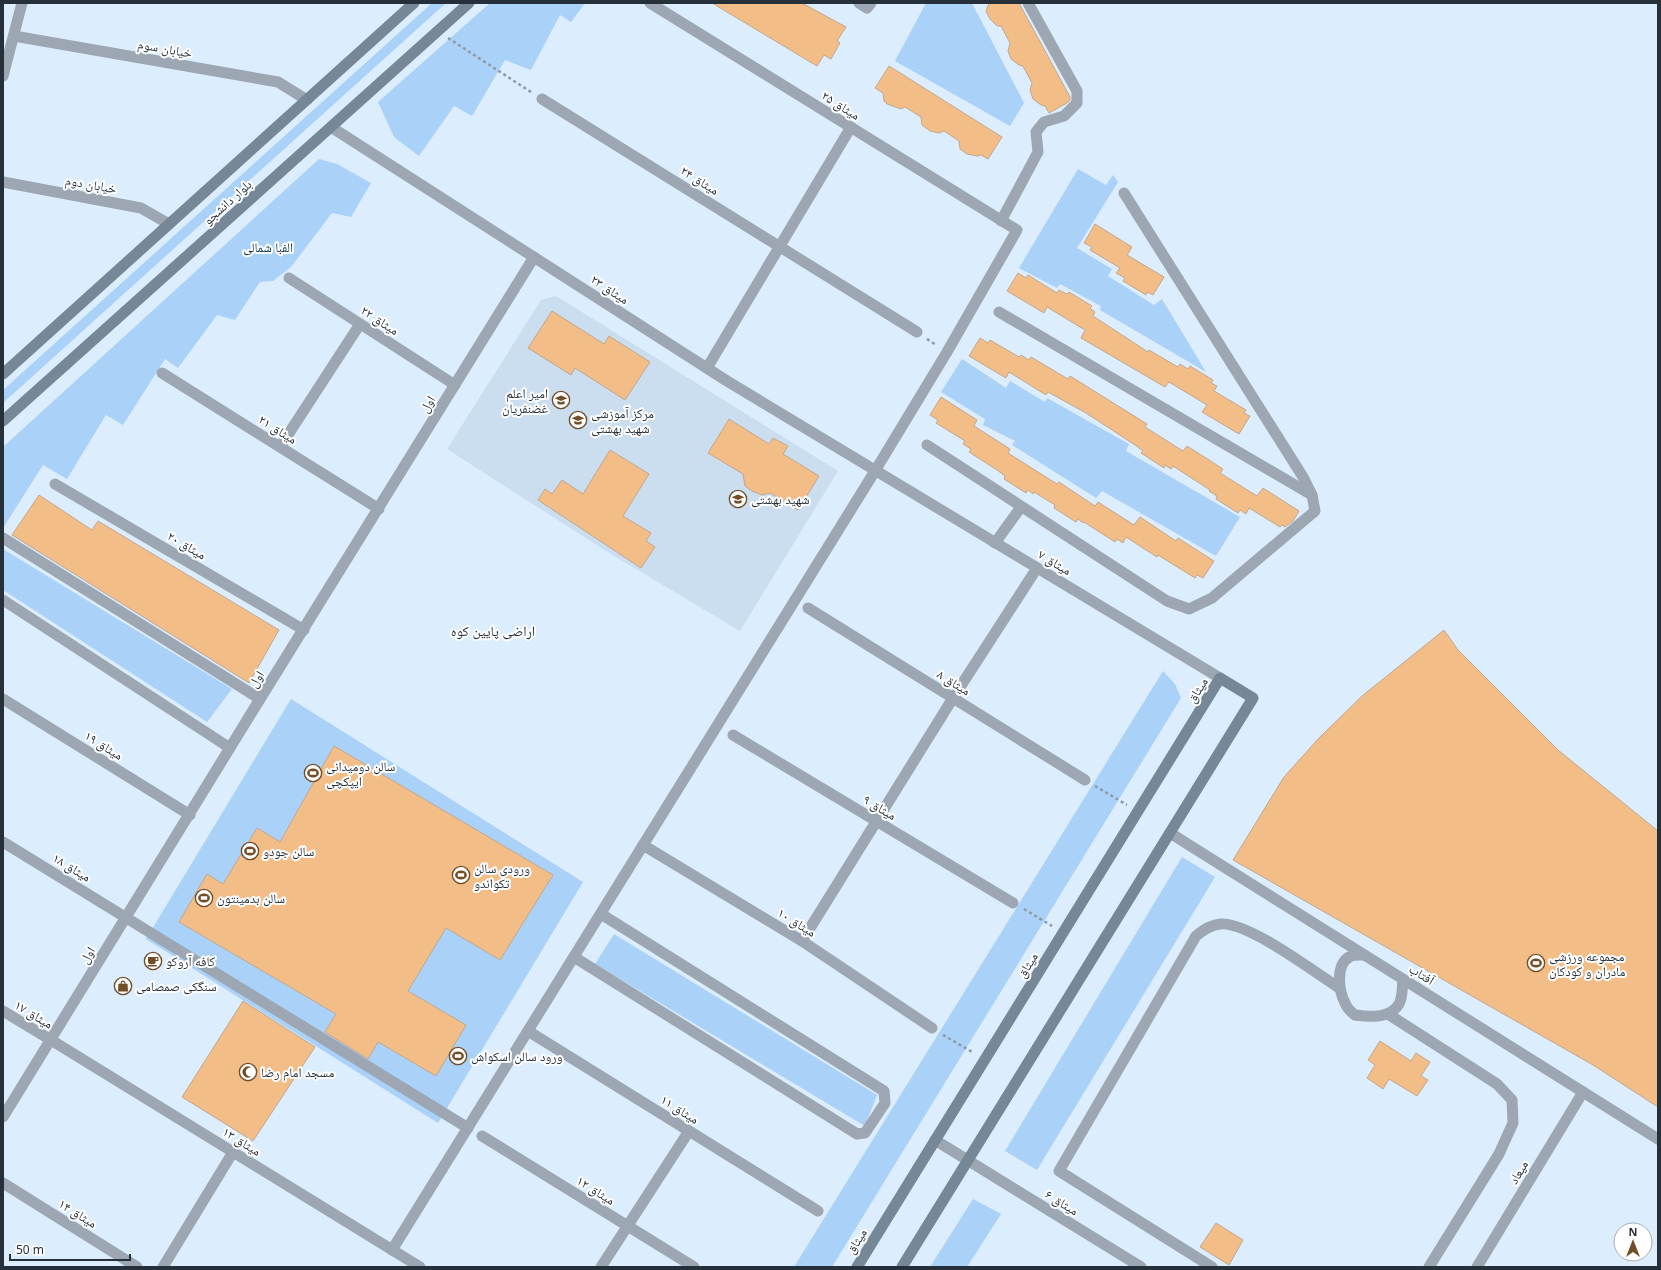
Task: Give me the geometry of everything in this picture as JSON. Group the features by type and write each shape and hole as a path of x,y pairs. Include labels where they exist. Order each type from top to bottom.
{"main road":[{"name":"بلوار دانشجو","path":"3,374 414,3"},
{"name":"بلوار دانشجو","path":"3,421 469,3"},
{"path":"902,1267 1253,698 1220,678"},
{"name":"میثاق","path":"857,1267 1220,678"}],"street":[{"path":"3,76 22,3"},
{"name":"میثاق ۲۵","path":"650,3 1017,230 947,352"},
{"path":"859,3 867,8 870,3"},
{"path":"1001,221 1038,152 1036,132 1044,122 1064,116 1077,103 1077,91 1028,3"},
{"name":"خیابان سوم","path":"14,36 278,82 307,100"},
{"name":"میثاق ۲۴","path":"542,99 917,332"},
{"name":"میثاق ۲۳","path":"332,127 707,368 875,470"},
{"path":"707,368 851,127"},
{"name":"خیابان دوم","path":"3,182 141,208 169,224"},
{"path":"927,445 1020,507 1167,601 1189,609 1212,598 1315,511 1312,495 1299,470 1124,193"},
{"name":"اول","path":"3,1117 534,257"},
{"name":"میثاق ۲۲","path":"289,278 455,385"},
{"path":"999,312 1312,495"},
{"path":"280,447 360,324"},
{"path":"392,1250 947,352"},
{"name":"میثاق ۲۱","path":"162,373 379,509"},
{"name":"میثاق ۷","path":"875,470 1220,678"},
{"name":"میثاق ۲۰","path":"56,484 304,630"},
{"path":"995,543 1020,507"},
{"path":"3,538 260,699"},
{"path":"802,941 953,698 1037,568"},
{"path":"3,600 230,748"},
{"name":"میثاق ۸","path":"808,608 1085,780"},
{"name":"میثاق ۱۹","path":"4,700 190,815"},
{"name":"میثاق ۹","path":"733,735 1013,903"},
{"name":"آفتاب","path":"1170,833 1658,1139"},
{"name":"میثاق ۱۸","path":"4,844 127,917 468,1128"},
{"name":"میثاق ۱۰","path":"643,845 802,941 932,1028"},
{"path":"574,957 857,1134 865,1133 885,1103 884,1091 601,914"},
{"path":"1212,1267 1059,1171 1196,936 1205,928 1221,924 1238,926 1257,934 1339,988"},
{"path":"1364,955 1354,955 1347,958 1340,972 1339,988 1345,1004 1355,1015 1371,1018 1388,1014 1398,1004 1402,993 1403,979"},
{"name":"میثاق ۱۷","path":"3,1011 50,1040"},
{"path":"1388,1014 1497,1084 1512,1100 1513,1123 1499,1154 1429,1267"},
{"name":"میثاق ۱۱","path":"528,1031 818,1211"},
{"name":"میثاق ۱۳","path":"50,1040 420,1267"},
{"name":"میعاد","path":"1477,1267 1583,1092"},
{"path":"601,1267 689,1131"},
{"name":"میثاق ۱۲","path":"482,1136 694,1267"},
{"name":"میثاق ۶","path":"935,1140 1141,1267"},
{"path":"163,1267 233,1152"},
{"name":"میثاق ۱۴","path":"3,1184 137,1267"}],"path":[{"path":"438,32 542,99"},
{"path":"917,332 947,352"},
{"path":"1085,780 1138,812"},
{"path":"1013,903 1063,933"},
{"path":"932,1028 985,1060"}],"shaded area":[{"path":"556,296 838,471 740,631 606,551 447,449 541,300"}],"green space":[{"path":"432,3 446,3 3,403 3,390"},
{"path":"490,3 585,3 571,22 560,15 531,70 505,60 472,116 454,106 419,156 394,137 378,102"},
{"path":"926,3 972,3 1024,103 1010,126 895,61"},
{"name":"الفبا شمالی","path":"319,159 337,164 371,183 351,217 332,213 291,267 273,281 260,282 235,320 217,315 178,368 165,359 123,425 106,415 67,479 43,465 3,528 3,447"},
{"path":"1078,169 1106,185 1113,175 1118,182 1077,248 1112,269 1108,276 1154,305 1162,299 1206,372 1100,310 1101,306 1060,284 1057,288 1019,268"},
{"path":"962,359 1006,388 1010,381 1045,402 1047,398 1129,444 1126,451 1240,517 1216,556 1102,491 1096,498 1012,445 1015,441 983,425 985,419 941,392"},
{"path":"3,549 232,689 207,722 3,590"},
{"path":"1163,671 1175,684 1181,698 832,1267 794,1267"},
{"path":"291,699 583,882 438,1123 146,939"},
{"path":"1182,857 1215,877 1037,1170 1005,1151"},
{"path":"614,934 877,1095 865,1126 595,964"},
{"path":"973,1199 1001,1214 967,1267 930,1267"}],"building":[{"path":"712,3 802,3 846,27 837,41 840,43 831,59 824,55 817,66"},
{"path":"989,3 1019,3 1070,97 1070,100 1067,103 1049,113 1045,106 1033,99 1030,90 1032,83 1023,66 1011,59 1008,51 1010,43 1001,26 997,26 990,19 986,11"},
{"path":"889,66 1002,137 988,159 981,155 977,156 967,154 960,149 959,141 944,131 939,133 930,131 922,125 921,117 905,107 901,109 887,104 884,101 883,93 875,88"},
{"path":"1095,224 1132,247 1127,255 1164,277 1153,295 1147,292 1146,295 1123,281 1125,278 1116,273 1120,268 1090,250 1092,247 1084,243"},
{"path":"1018,273 1026,278 1028,275 1057,293 1059,290 1067,294 1069,292 1092,306 1090,308 1095,312 1093,316 1148,352 1149,350 1178,367 1180,364 1188,369 1190,366 1213,380 1211,383 1217,386 1214,391 1246,410 1244,413 1250,416 1239,434 1202,412 1207,405 1169,382 1165,387 1081,338 1085,330 1047,307 1044,313 1007,291"},
{"path":"552,311 604,344 609,336 650,362 625,400 575,368 571,375 528,348"},
{"path":"980,338 988,343 990,340 1019,357 1021,355 1029,360 1031,357 1068,379 1070,376 1147,424 1145,427 1183,451 1187,446 1223,469 1220,473 1257,496 1263,488 1299,511 1293,521 1285,527 1282,525 1280,527 1249,508 1246,514 1240,510 1238,513 1216,499 1217,496 1209,491 1210,490 1173,466 1171,469 1165,465 1164,468 1141,453 1143,451 1135,445 1086,413 1048,392 1046,395 1009,372 1006,378 969,356"},
{"path":"941,397 977,420 974,426 1010,449 1008,453 1057,484 1059,482 1095,506 1098,502 1134,525 1140,517 1176,541 1178,538 1214,561 1203,578 1197,575 1195,578 1158,555 1157,557 1126,537 1123,543 1117,539 1115,542 1084,522 1083,523 1078,519 1076,522 1054,508 1055,505 1034,492 1033,494 1028,490 1026,493 1004,479 1005,476 997,470 969,452 971,449 963,444 965,441 936,423 938,420 930,415"},
{"path":"729,419 769,444 773,438 788,446 783,454 819,476 798,510 770,493 762,495 752,491 745,486 743,474 708,453"},
{"path":"610,450 649,474 623,516 651,533 646,541 655,547 641,568 538,500 545,489 552,494 562,480 583,494"},
{"path":"39,495 92,530 98,521 279,630 249,683 12,535"},
{"name":"مجموعه ورزشی مادران و کودکان","path":"1444,630 1458,650 1558,750 1658,831 1658,1107 1593,1065 1233,860 1284,777 1319,738 1362,696"},
{"path":"334,746 553,875 500,960 446,928 408,991 466,1025 436,1076 378,1042 368,1059 325,1032 336,1014 179,922 207,874 223,884 257,828 280,842"},
{"name":"مسجد امام رضا","path":"243,1001 315,1047 253,1141 182,1097"},
{"path":"1380,1041 1411,1061 1416,1053 1430,1062 1421,1076 1428,1080 1417,1096 1389,1079 1383,1089 1367,1078 1375,1065 1368,1060"},
{"path":"1216,1223 1243,1240 1229,1265 1200,1247"}],"place":[{"name":"امیر اعلم غضنفریان","path":"561,400"},
{"name":"مرکز آموزشی شهید بهشتی","path":"578,420"},
{"name":"شهید بهشتی","path":"738,499"},
{"name":"سالن دومیدانی ایپکچی","path":"313,773"},
{"name":"سالن جودو","path":"250,851"},
{"name":"ورودی سالن تکواندو","path":"461,875"},
{"name":"سالن بدمینتون","path":"204,898"},
{"name":"کافه آروکو","path":"153,961"},
{"name":"مجموعه ورزشی مادران و کودکان","path":"1536,963"},
{"name":"سنگکی صمصامی","path":"123,986"},
{"name":"ورود سالن اسکواش","path":"458,1056"},
{"name":"مسجد امام رضا","path":"248,1072"}],"district":[{"name":"اراضی پایین کوه","path":"493,631"}]}
